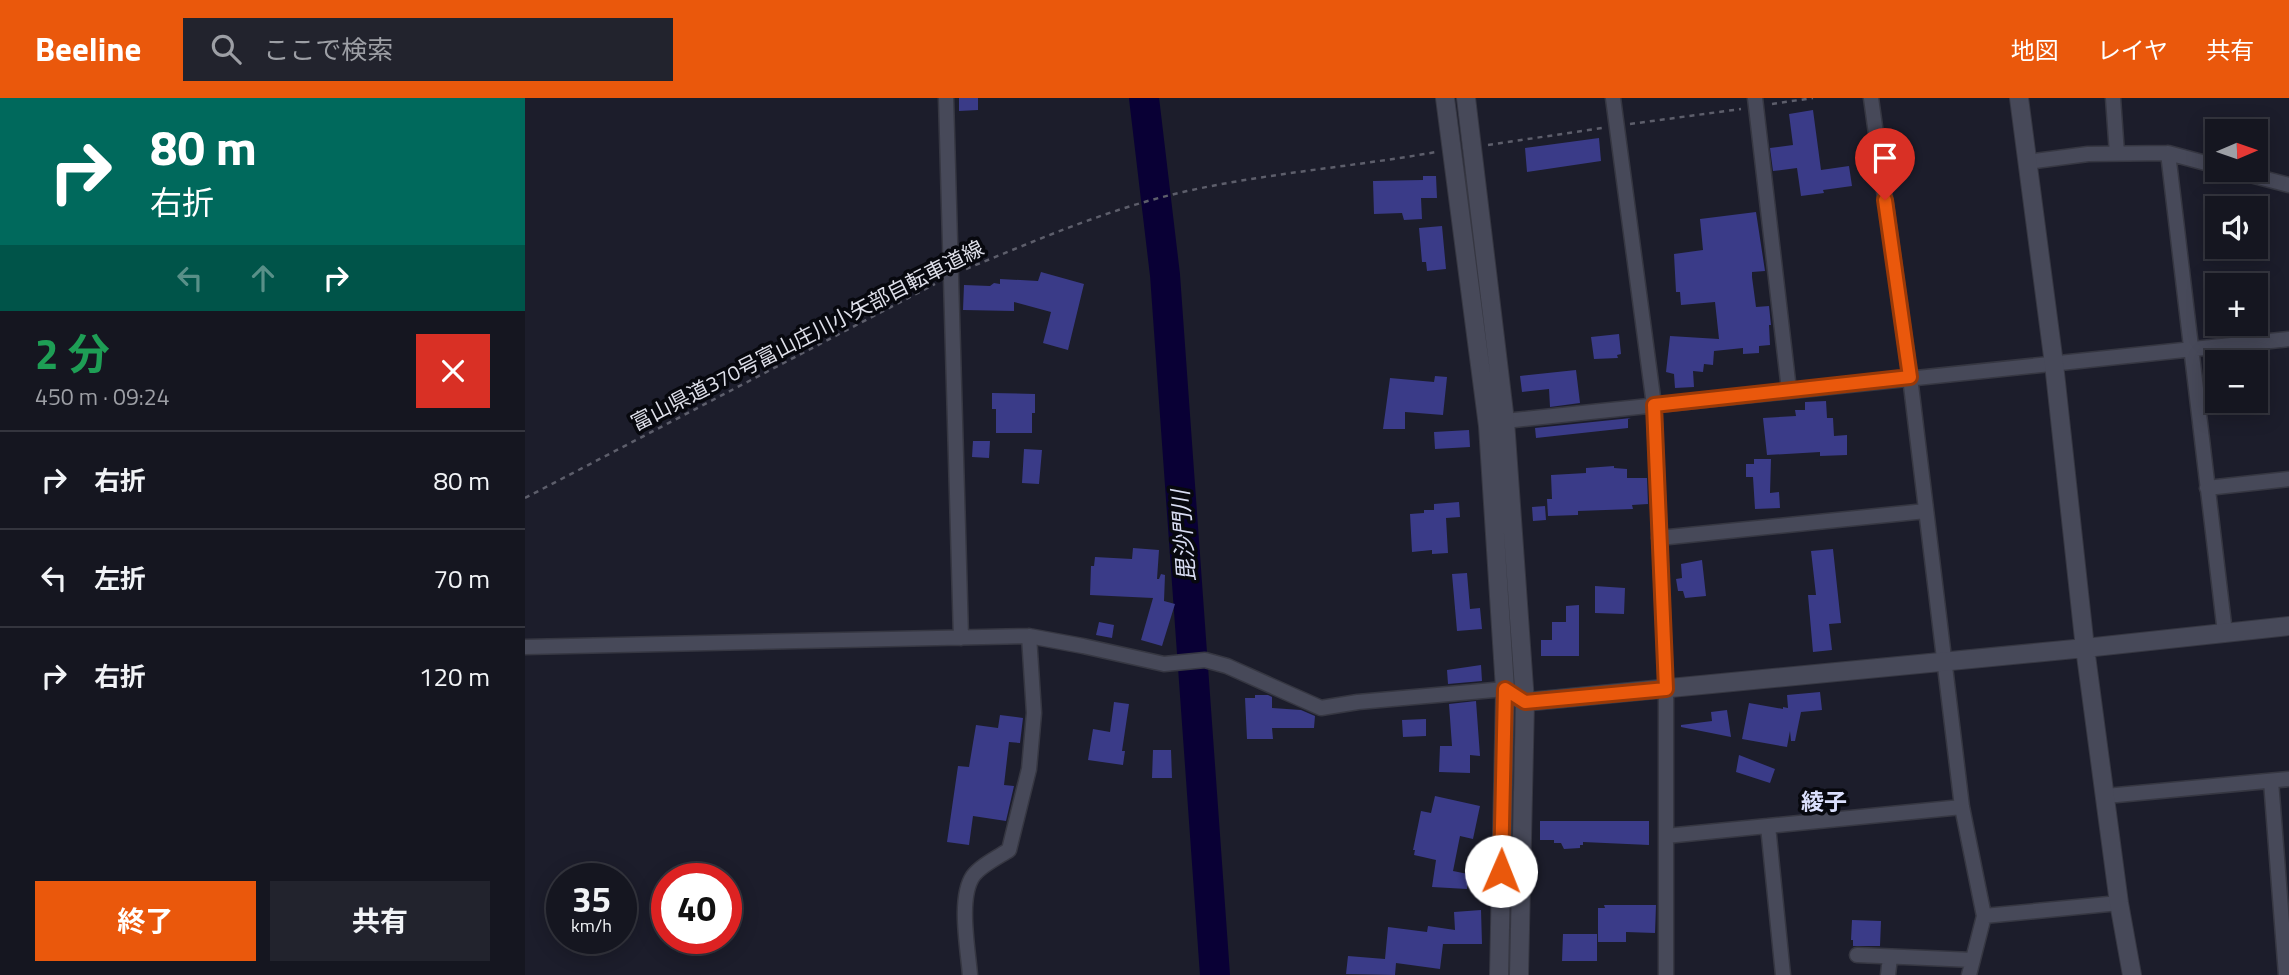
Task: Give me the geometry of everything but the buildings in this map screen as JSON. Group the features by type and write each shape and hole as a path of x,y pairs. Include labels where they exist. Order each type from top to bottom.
{"street":[{"path":"946,98 961,638"},
{"path":"1445,98 1488,426 1505,689 1499,975"},
{"path":"1466,98 1505,421 1525,702 1519,975"},
{"path":"1613,98 1654,405 1666,689 1666,975"},
{"path":"1857,956 1890,957 1971,968 1984,916 1962,807 1910,377 1871,98"},
{"path":"2018,98 2054,363 2085,648 2119,903 2132,975"},
{"path":"2113,98 2117,154"},
{"path":"1750,103 1789,390"},
{"path":"2027,162 2088,154 2168,153 2205,163"},
{"path":"2168,153 2225,633"},
{"path":"2268,180 2289,185"},
{"path":"1505,421 2289,339"},
{"path":"2207,488 2289,479"},
{"path":"1659,538 1926,511"},
{"path":"525,647 1029,636 1164,664 1205,660 1227,666 1321,708 1358,702 1505,689 1525,702 2289,626"},
{"path":"970,975 967,892 974,875 1009,850 1029,769 1034,713 1029,636"},
{"path":"2106,796 2289,779"},
{"path":"2271,781 2287,975"},
{"path":"1666,836 1962,807"},
{"path":"1768,826 1783,975"},
{"path":"1984,916 2119,903"},
{"path":"1888,975 1890,957"}],"path":[{"path":"1770,105 1813,98"},
{"path":"1472,147 1750,103"},
{"name":"富山県道370号富山庄川小矢部自転車道線","path":"525,498 951,276 1064,228 1181,192 1263,176 1371,163 1452,149"}],"waterway":[{"name":"毘沙門川","path":"1144,98 1165,275 1215,975"}],"district":[{"name":"綾子","path":"1824,801"}],"route":[{"path":"1501,871 1505,689 1525,702 1666,689 1654,405 1910,377 1885,200"}]}
